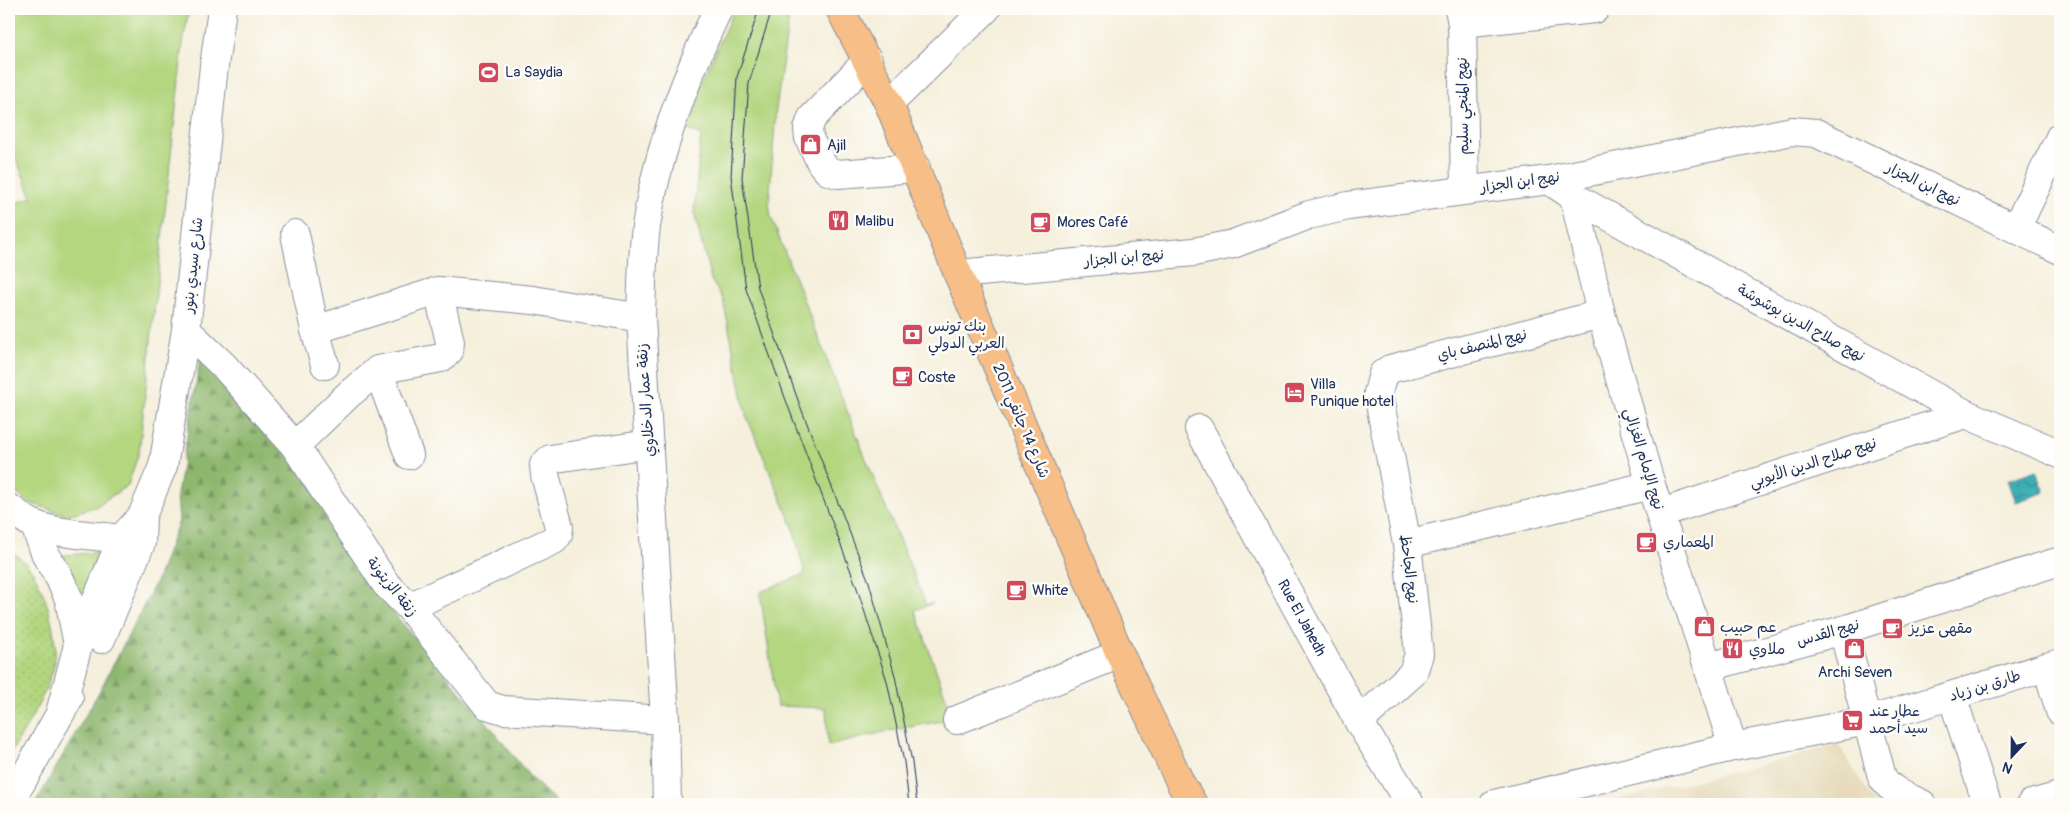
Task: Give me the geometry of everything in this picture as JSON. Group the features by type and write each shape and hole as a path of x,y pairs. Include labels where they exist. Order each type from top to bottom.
{"main road":[{"name":"شارع 14 جانفي 2011","path":"840,9 868,60 889,104 958,274 1120,654 1181,784 1193,804"}],"street":[{"name":"شارع سيدي بنور","path":"9,801 96,653 132,541 163,466 186,330 212,76 222,9"},
{"name":"زنقة عمار الدخلاوي","path":"667,804 665,720 641,318 646,227 658,166 680,100 718,9"},
{"path":"889,104 986,9"},
{"name":"نهج المنجي سليم","path":"1465,190 1460,16 1595,9"},
{"path":"868,60 812,118 808,129 809,138 821,163 828,170 838,174 916,168"},
{"name":"نهج ابن الجزار","path":"958,274 1194,252 1233,244 1309,215 1348,206 1549,180 1803,130 1816,133 2060,250"},
{"path":"2016,229 2060,137"},
{"name":"نهج صلاح الدين بوشوشة","path":"1549,180 1574,197 1966,414 2060,454"},
{"name":"نهج الإمام الغزالي","path":"1574,197 1601,314 1651,485 1710,667 1733,747"},
{"path":"295,234 325,365"},
{"path":"316,330 438,291 533,300 641,318"},
{"path":"295,446 348,395 378,370 441,358 449,352 450,342 438,291"},
{"name":"نهج المنصف باي","path":"1378,393 1383,374 1390,368 1601,314"},
{"name":"زنقة الزيتونة","path":"186,330 225,367 295,446 386,584 409,607 481,699 494,708 665,720"},
{"path":"378,370 409,455"},
{"name":"نهج الجاحظ","path":"1359,722 1414,673 1419,654 1407,544 1378,393"},
{"name":"نهج صلاح الدين الأيوبي","path":"1661,513 1966,414"},
{"name":"Rue El Jahedh","path":"1199,429 1359,722 1410,804"},
{"path":"409,607 554,540 558,535 559,527 544,465 550,459 649,444"},
{"path":"1407,544 1651,485"},
{"path":"9,508 34,524 62,531 132,541"},
{"path":"34,524 47,557 69,599 78,645"},
{"name":"شارع سيدي بنور","path":"60,713 78,645 132,541"},
{"name":"نهج القدس","path":"1710,667 1843,630 2060,560"},
{"path":"1843,630 1886,784 1922,804"},
{"path":"957,720 1120,654"},
{"path":"2054,665 2060,711"},
{"name":"طارق بن زياد","path":"1733,747 1867,721 2054,665"},
{"path":"1952,696 1987,804"},
{"path":"1494,804 1733,747"},
{"path":"2031,804 2060,796"}],"shaded area":[{"path":"1838,744 1872,799 1879,804 1600,804 1769,763"}],"green space":[{"path":"9,9 189,9 183,43 139,452 128,485 95,507 67,515 30,503 9,488 9,206 32,197 9,142"},
{"path":"734,9 790,9 776,109 769,204 771,217 866,459 926,605 934,603 915,610 948,704 942,721 884,732 828,746 826,708 777,706 760,592 805,574 793,527 746,415 723,299 711,280 694,212 701,134 682,128"},
{"path":"201,355 289,450 375,591 485,720 531,778 559,804 35,804 99,692 156,582 179,521 177,495"},
{"path":"9,549 27,564 41,588 53,632 55,659 44,693 9,756"},
{"path":"107,551 80,620 58,556"}],"water":[{"path":"2036,470 2045,492 2016,502 2008,480"}],"tram line":[{"path":"759,9 737,77 731,176 746,289 856,585 887,681 904,762 909,804"},
{"path":"772,9 749,83 742,178 758,288 799,403 869,582 895,676 912,762 917,804"}],"place":[{"name":"La Saydia","path":"489,72"},
{"name":"Ajil","path":"811,145"},
{"name":"Malibu","path":"839,221"},
{"name":"Mores Café","path":"1041,222"},
{"name":"بنك تونس العربي الدولي","path":"912,335"},
{"name":"Coste","path":"902,377"},
{"name":"Villa Punique hotel","path":"1294,393"},
{"name":"المعماري","path":"1647,542"},
{"name":"White","path":"1016,590"},
{"name":"عم حبيب","path":"1704,627"},
{"name":"مقهى عزيز","path":"1893,628"},
{"name":"ملاوي","path":"1733,649"},
{"name":"Archi Seven","path":"1855,649"},
{"name":"عطار عند سيد أحمد","path":"1853,720"}]}
